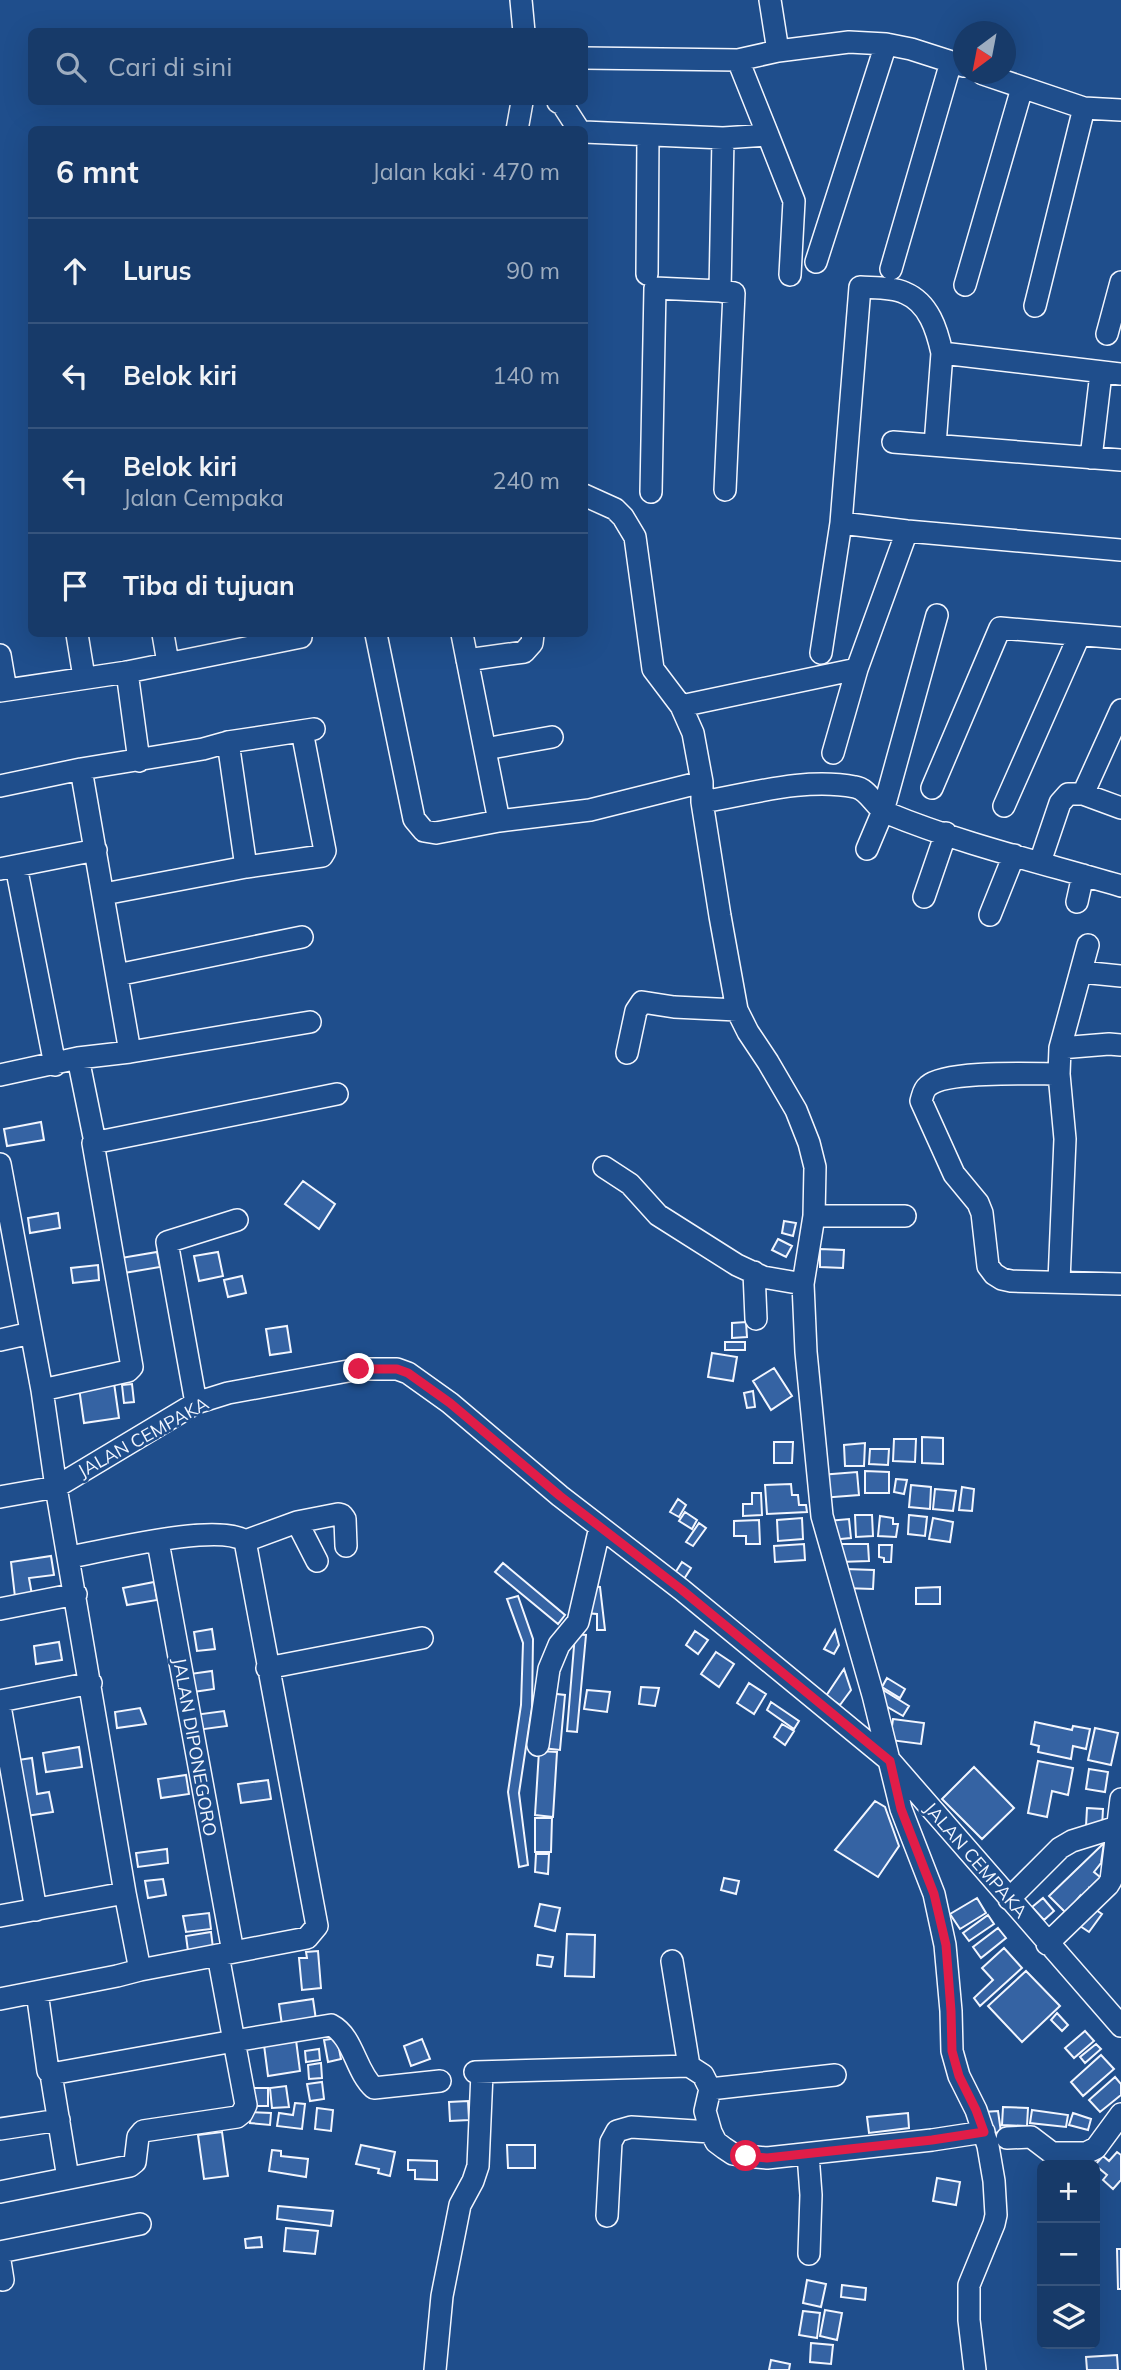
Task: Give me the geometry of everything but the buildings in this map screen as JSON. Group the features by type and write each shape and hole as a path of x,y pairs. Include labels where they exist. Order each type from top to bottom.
{"street":[{"path":"521,0 524,28"},
{"path":"770,0 778,51"},
{"path":"588,58 738,60 778,51 849,42 886,44 953,63"},
{"path":"816,262 886,44"},
{"path":"738,60 794,201 790,275"},
{"path":"891,270 953,76"},
{"path":"1011,84 1084,108 1121,110"},
{"path":"965,285 1022,88"},
{"path":"518,126 521,105"},
{"path":"563,105 576,126"},
{"path":"1035,306 1084,108"},
{"path":"588,132 723,138 768,135"},
{"path":"647,274 648,135"},
{"path":"720,291 723,138"},
{"path":"1107,334 1121,282"},
{"path":"821,653 841,523 860,287 904,292 924,307 937,328 942,353 935,445"},
{"path":"651,492 655,288 734,293 725,490"},
{"path":"942,353 1111,374 1091,457"},
{"path":"893,442 1121,460"},
{"path":"588,497 615,509 623,516 635,537 653,669 681,706 692,733 737,1010 796,1110 815,1167 814,1216 803,1284 806,1352 822,1516 901,1809 934,1894 946,1945 952,2051 959,2076 984,2132 993,2181 996,2215 969,2284 969,2320 975,2370"},
{"path":"841,523 1121,550"},
{"path":"833,753 857,669 907,531"},
{"path":"867,849 883,811 937,615"},
{"path":"932,788 1000,628 1121,638"},
{"path":"1004,806 1079,636"},
{"path":"77,637 84,677"},
{"path":"164,637 168,663"},
{"path":"0,655 3,690 127,672 301,637"},
{"path":"377,637 414,819 424,831 436,833 499,821 702,792 839,785 859,787 883,811 1014,855 1121,886"},
{"path":"463,637 499,821"},
{"path":"467,660 524,652 532,643 533,637"},
{"path":"681,706 857,669"},
{"path":"127,672 139,761"},
{"path":"1083,794 1121,710"},
{"path":"0,786 228,742 308,730 326,851 322,856 246,867 104,894"},
{"path":"485,749 552,737"},
{"path":"228,742 246,867"},
{"path":"81,769 130,1052"},
{"path":"1040,862 1060,803 1068,793 1083,794 1121,808"},
{"path":"924,897 946,833"},
{"path":"55,1065 8,868 96,850"},
{"path":"990,915 1014,855"},
{"path":"1077,902 1083,875"},
{"path":"117,975 302,937"},
{"path":"1059,1281 1065,1139 1059,1073 1060,1048 1088,944"},
{"path":"1081,972 1121,976"},
{"path":"627,1053 636,1011 642,1002 674,1007 737,1010"},
{"path":"0,1075 78,1058 310,1022"},
{"path":"1060,1048 1121,1045"},
{"path":"43,1390 128,1371 132,1367 101,1194 93,1145 95,1142 78,1058"},
{"path":"1059,1073 947,1078 929,1085 921,1101 954,1174 978,1203 982,1213 988,1266 994,1274 1011,1280 1121,1284"},
{"path":"95,1142 337,1094"},
{"path":"0,1164 43,1390 125,1893 140,1969"},
{"path":"604,1167 630,1184 648,1206 671,1224 737,1265 783,1282 803,1284"},
{"path":"814,1216 905,1216"},
{"path":"196,1404 167,1242 237,1220"},
{"path":"754,1272 755,1319"},
{"path":"0,1340 31,1333"},
{"name":"JALAN CEMPAKA","path":"0,1497 57,1487 196,1404 228,1393 359,1369 397,1369 408,1373 450,1403 890,1761 1121,2026"},
{"path":"244,1541 297,1522 338,1514 345,1519 346,1546"},
{"path":"297,1522 317,1560"},
{"path":"538,1745 549,1669 559,1645 578,1622 600,1527"},
{"path":"0,1999 140,1969 307,1938 317,1926 244,1541 235,1535 193,1535 70,1557"},
{"name":"JALAN DIPONEGORO","path":"68,2178 130,2166 135,2162 138,2137 143,2131 237,2117 246,2105 234,2041 225,1954 158,1542"},
{"path":"0,1609 76,1594"},
{"path":"267,1668 422,1638"},
{"path":"36,1910 5,1767 0,1704 91,1682"},
{"path":"1047,1944 1105,1891 1111,1880 1121,1799"},
{"path":"1009,1899 1060,1848 1072,1841 1118,1838"},
{"path":"0,1916 125,1893"},
{"path":"672,1961 689,2066"},
{"path":"0,2192 68,2178 51,2074 48,2071 37,1992"},
{"path":"51,2074 331,2025 344,2035 364,2079 374,2088 440,2081"},
{"path":"435,2370 442,2296 460,2205 478,2166 479,2072 689,2066 703,2075 710,2089 705,2111 716,2142 733,2154 767,2158 984,2132"},
{"path":"710,2089 835,2075"},
{"path":"1007,2138 1031,2137 1052,2153 1086,2153 1096,2148 1121,2114"},
{"path":"0,2130 59,2120"},
{"path":"607,2216 611,2142 617,2131 631,2127 711,2132"},
{"path":"808,2154 811,2195 809,2254"},
{"path":"0,2252 140,2224"}],"route":[{"path":"359,1369 397,1369 408,1373 450,1403 560,1496 682,1590 890,1761 901,1809 934,1894 946,1945 952,2051 959,2076 984,2132 767,2158 746,2156"}]}
